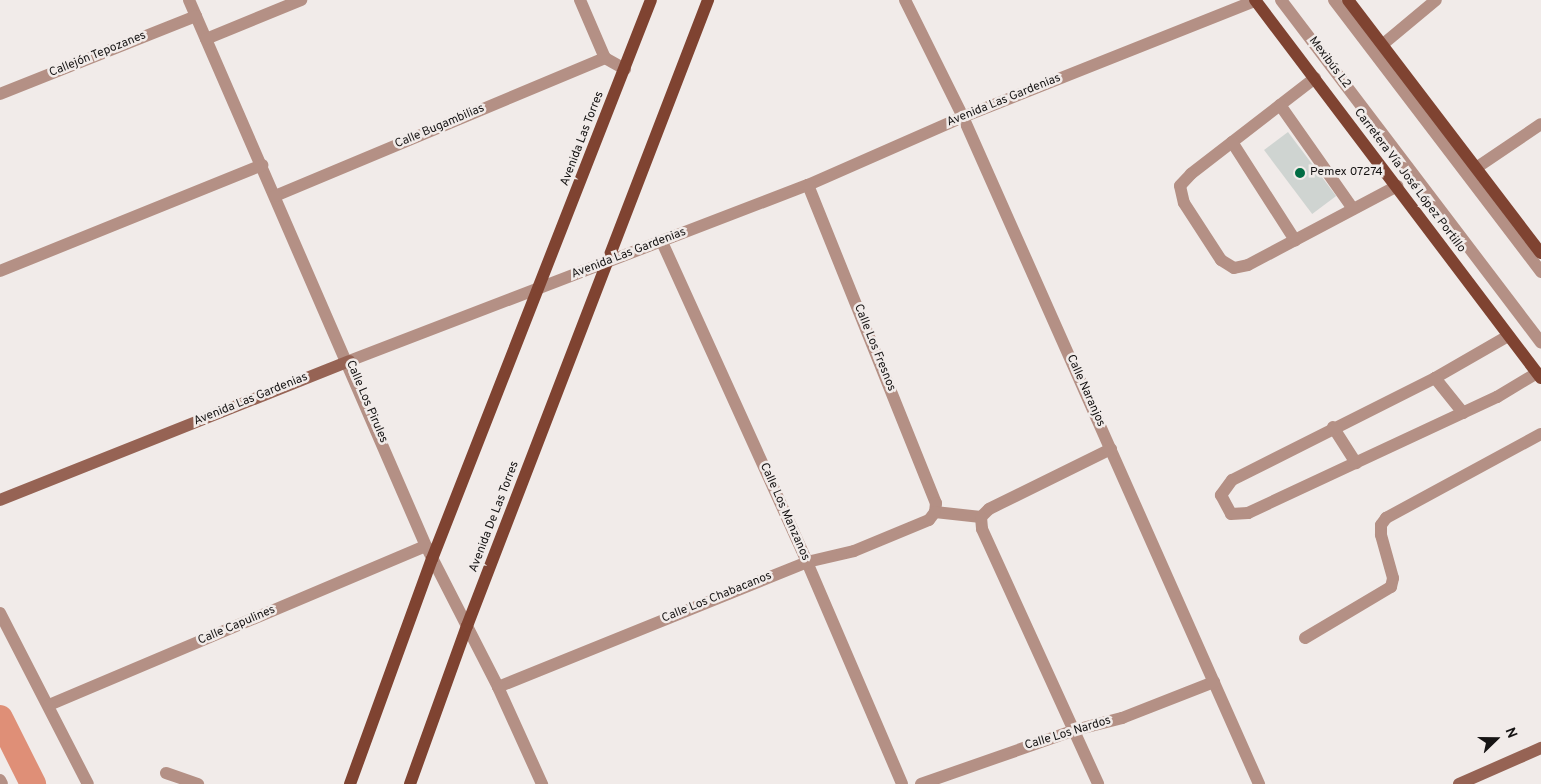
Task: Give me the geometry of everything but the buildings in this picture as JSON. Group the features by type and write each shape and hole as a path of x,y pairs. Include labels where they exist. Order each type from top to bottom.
{"main road":[{"name":"Avenida Las Torres","path":"541,288 651,0"},
{"path":"608,262 708,0"},
{"name":"Carretera Vía José López Portillo","path":"1255,0 1539,376"},
{"path":"1348,0 1541,253"},
{"name":"Avenida De Las Torres","path":"410,784 467,626 608,262"},
{"path":"350,784 432,559 541,288"}],"street":[{"name":"Calle Los Pirules","path":"189,0 349,361 426,546 498,687 542,784"},
{"path":"206,39 301,0"},
{"path":"580,0 604,58 625,69"},
{"name":"Calle Naranjos","path":"905,0 963,117 1260,784"},
{"name":"Avenida Las Gardenias","path":"0,500 349,361 808,185 963,117 1255,0"},
{"name":"Mexibús L2","path":"1281,0 1541,342"},
{"path":"1334,0 1541,272"},
{"path":"1382,45 1436,0"},
{"name":"Callejón Tepozanes","path":"0,94 196,16"},
{"name":"Calle Bugambilias","path":"275,196 604,58"},
{"path":"1314,78 1191,174 1180,186 1184,203 1221,260 1234,268 1248,265 1397,186"},
{"path":"1280,105 1353,209"},
{"path":"1476,168 1541,124"},
{"path":"1232,142 1295,240"},
{"path":"0,271 262,165"},
{"name":"Calle Los Fresnos","path":"808,185 936,502 936,512"},
{"name":"Calle Los Manzanos","path":"662,242 807,562 902,784"},
{"path":"1508,336 1435,378 1333,427 1232,480 1221,495 1231,514 1248,513 1539,376"},
{"path":"1435,378 1463,413"},
{"path":"1333,427 1356,463"},
{"path":"1305,638 1391,587 1393,578 1381,535 1381,525 1386,518 1541,434"},
{"path":"1098,784 982,529 981,517 989,509 1111,449"},
{"path":"936,512 981,517"},
{"name":"Calle Los Chabacanos","path":"498,687 807,562 854,551 929,520 936,512"},
{"name":"Calle Capulines","path":"49,705 426,546"},
{"path":"0,613 88,784"},
{"name":"Calle Los Nardos","path":"921,784 1075,730 1122,718 1214,682"},
{"path":"1459,784 1541,748"},
{"path":"166,773 198,784"},
{"path":"0,780 2,784"}],"waterway":[{"path":"0,718 33,784"}],"place":[{"name":"Pemex 07274","path":"1300,173"}]}
